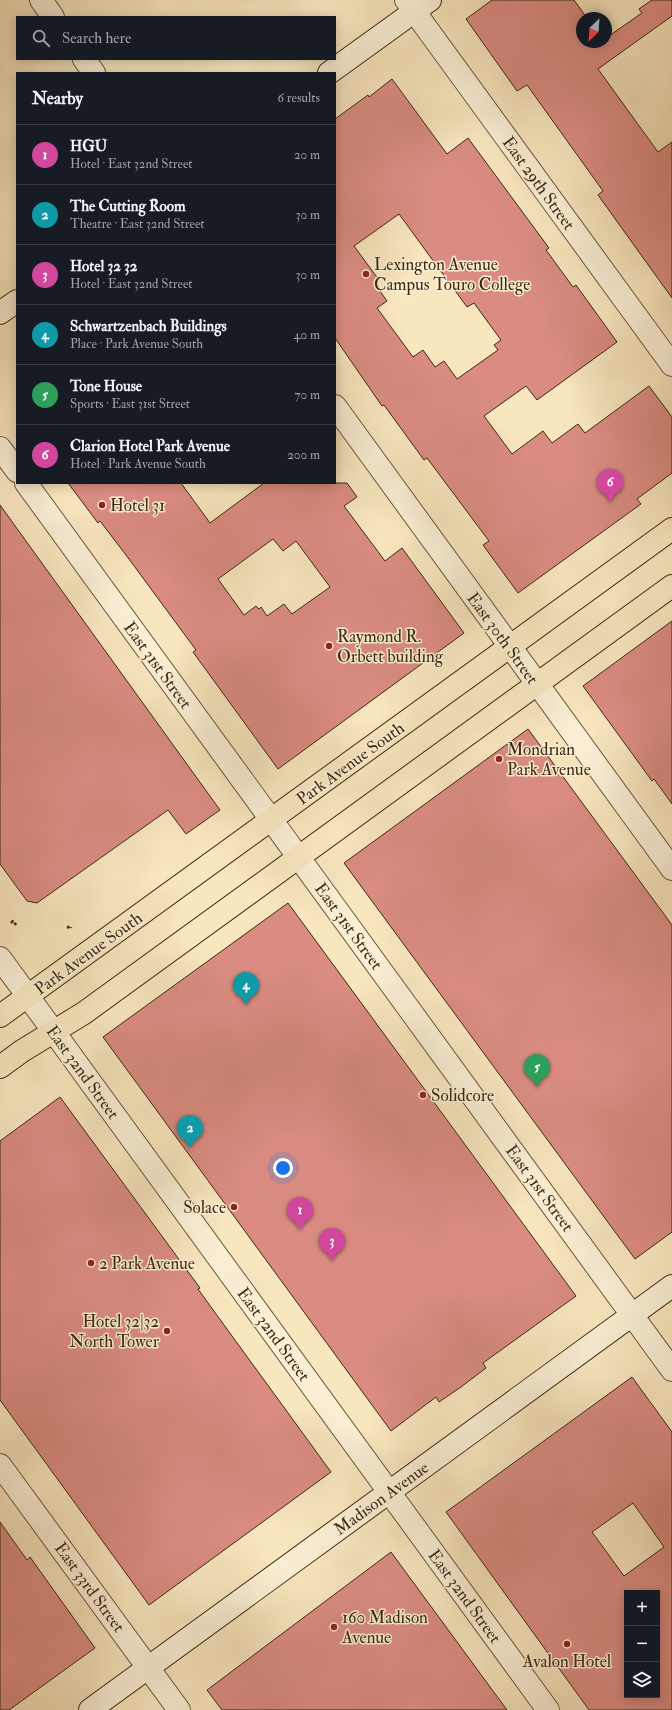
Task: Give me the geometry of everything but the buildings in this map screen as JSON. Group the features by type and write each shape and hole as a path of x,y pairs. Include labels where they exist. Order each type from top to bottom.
{"main road":[{"name":"Park Avenue South","path":"0,1016 672,528"},
{"path":"0,1067 22,1051 84,1013 672,586"}],"street":[{"path":"41,0 52,16"},
{"path":"330,72 417,4"},
{"name":"East 29th Street","path":"417,4 672,365"},
{"path":"85,60 93,72"},
{"path":"0,313 16,302"},
{"name":"East 30th Street","path":"336,407 672,869"},
{"path":"0,448 16,470"},
{"name":"East 31st Street","path":"27,484 672,1370"},
{"name":"East 32nd Street","path":"0,958 548,1710"},
{"name":"Madison Avenue","path":"90,1710 672,1286"},
{"name":"East 33rd Street","path":"0,1465 179,1710"}],"path":[{"path":"11,924 13,922 16,926"},
{"path":"67,928 70,926 71,928"}],"place":[{"name":"Lexington Avenue Campus Touro College","path":"366,274"},
{"name":"Clarion Hotel Park Avenue","path":"610,502"},
{"name":"Hotel 31","path":"102,505"},
{"name":"Raymond R. Orbett building","path":"329,646"},
{"name":"Mondrian Park Avenue","path":"499,759"},
{"name":"Schwartzenbach Buildings","path":"246,1005"},
{"name":"Tone House","path":"537,1087"},
{"name":"Solidcore","path":"423,1095"},
{"name":"The Cutting Room","path":"190,1148"},
{"name":"Solace","path":"234,1207"},
{"name":"HGU","path":"300,1230"},
{"name":"Hotel 32 32","path":"332,1261"},
{"name":"2 Park Avenue","path":"91,1263"},
{"name":"Hotel 32|32 North Tower","path":"167,1331"},
{"name":"160 Madison Avenue","path":"334,1627"},
{"name":"Avalon Hotel","path":"567,1644"}]}
